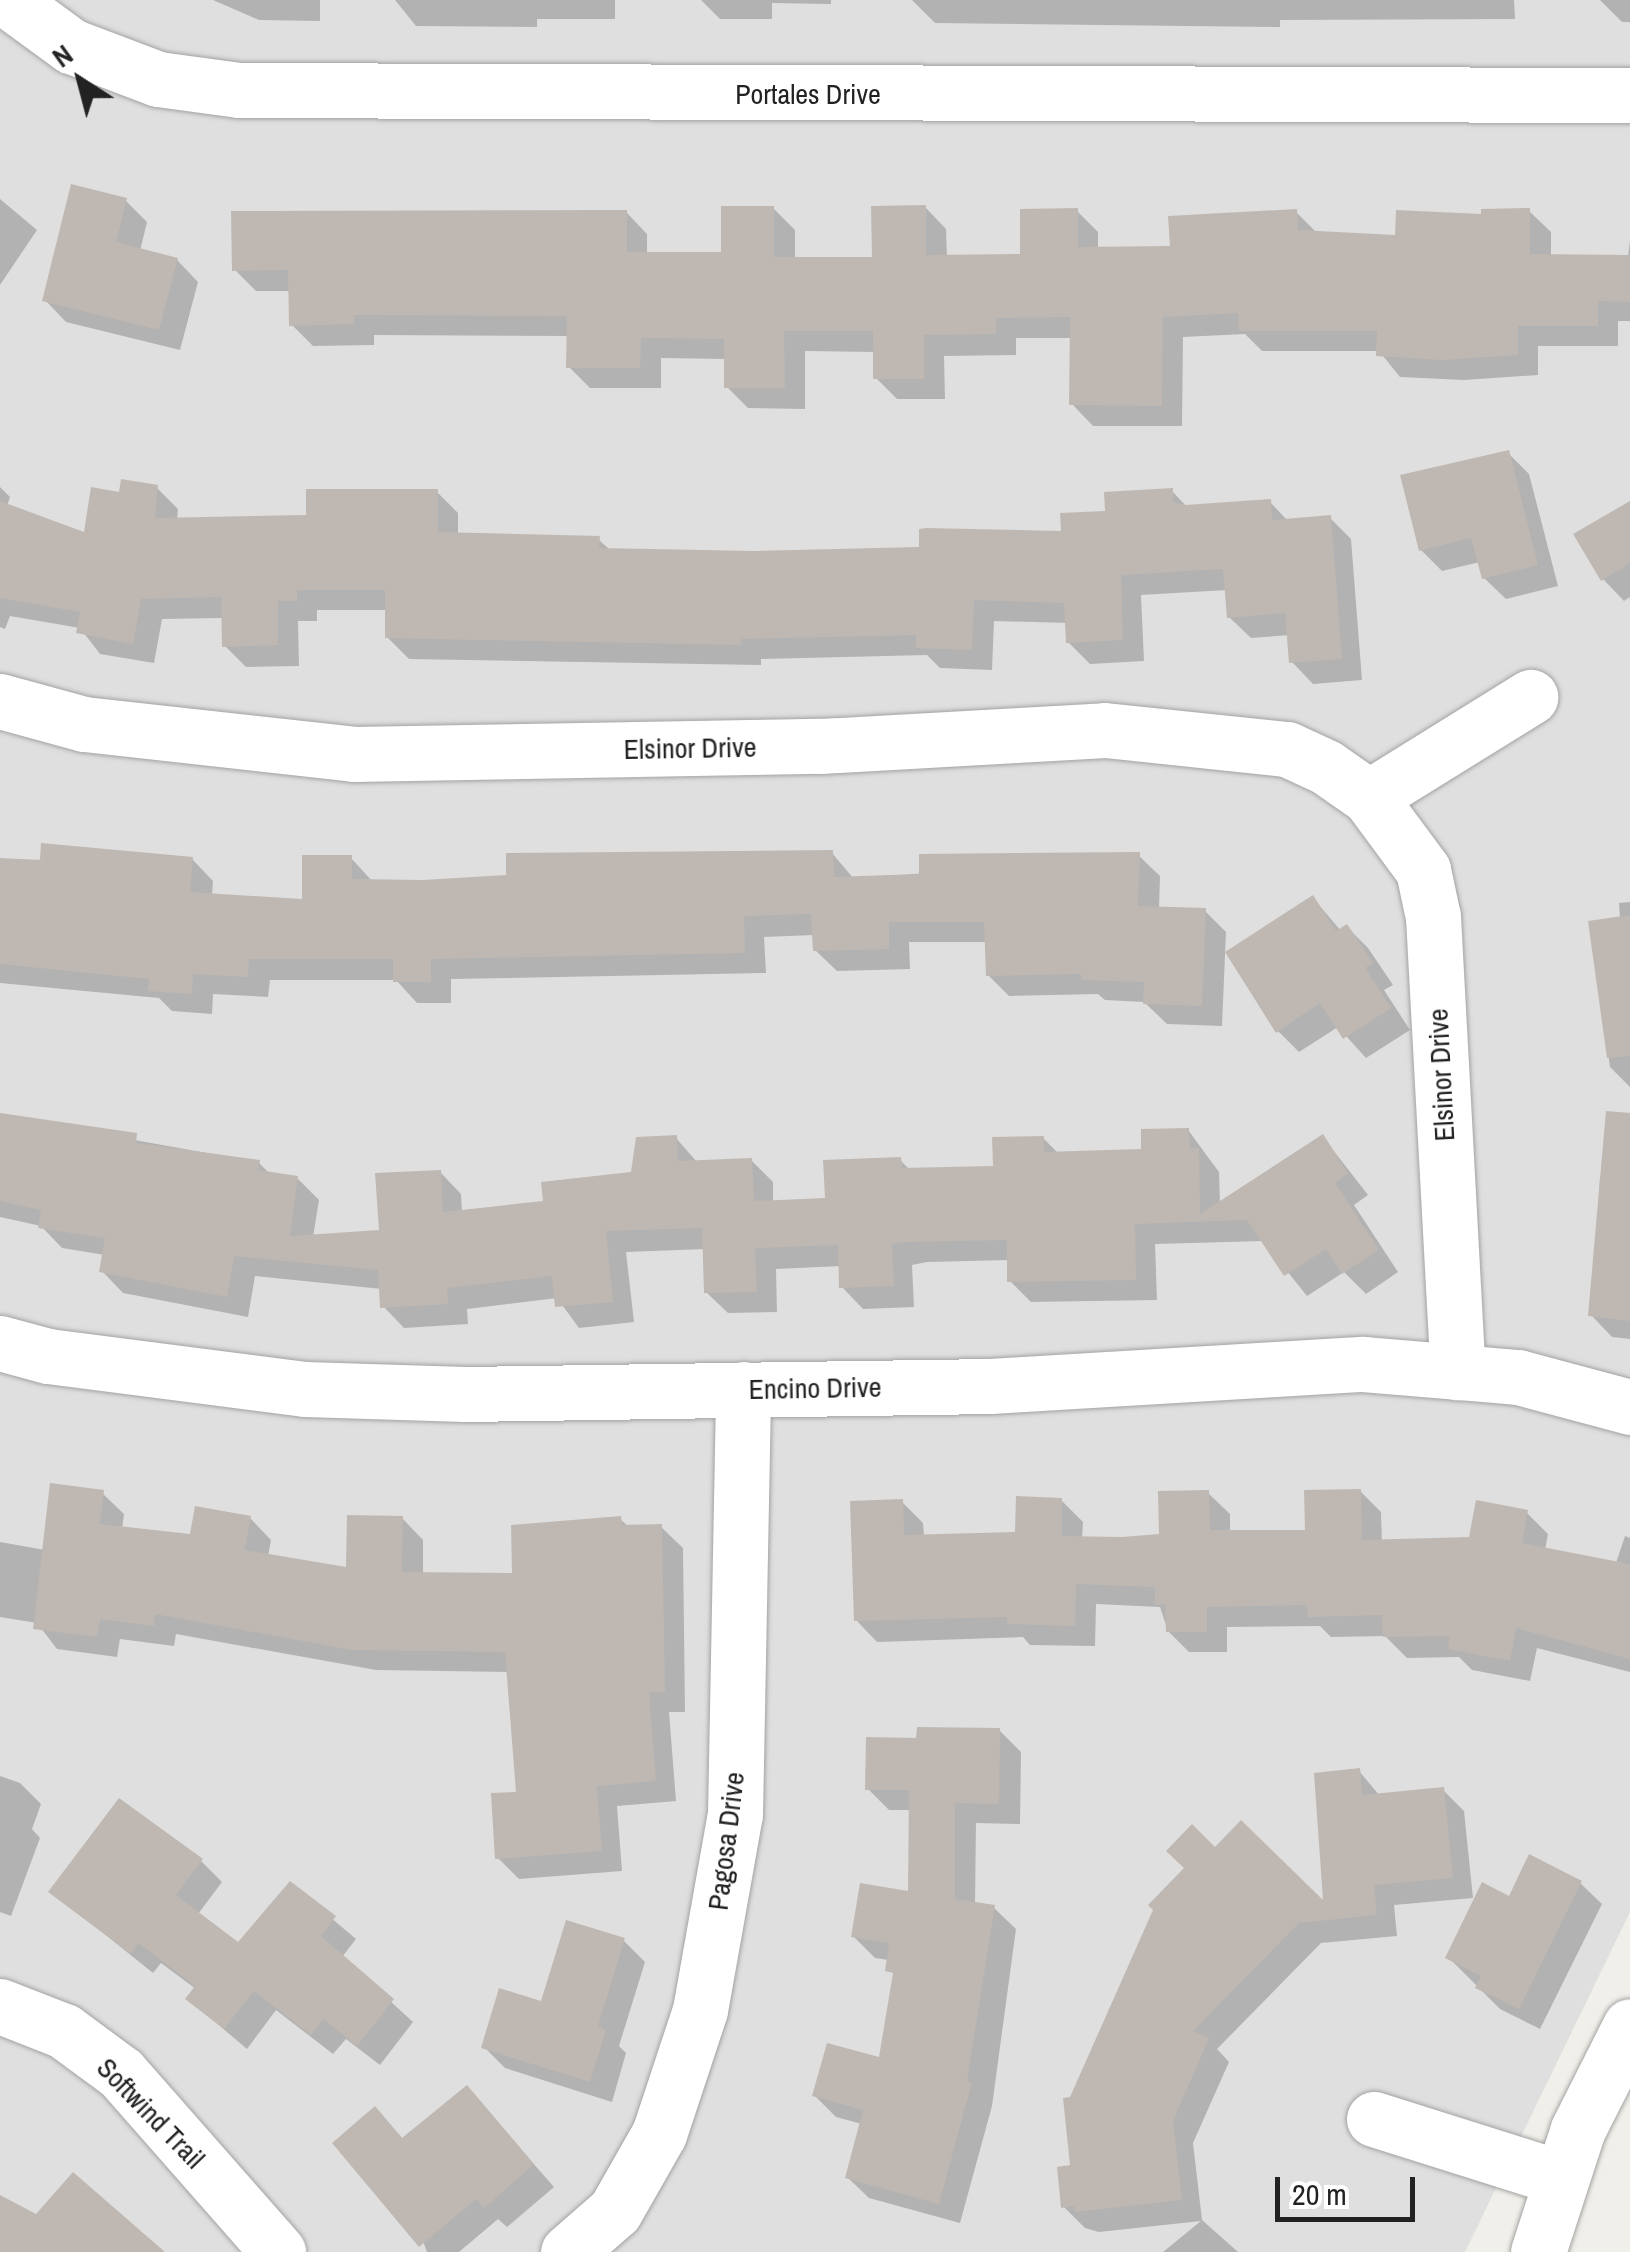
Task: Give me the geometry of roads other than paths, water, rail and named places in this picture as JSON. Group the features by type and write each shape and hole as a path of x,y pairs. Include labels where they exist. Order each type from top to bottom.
{"street":[{"name":"Portales Drive","path":"8,0 71,46 158,79 239,90 1630,95"},
{"path":"1369,798 1530,697"},
{"name":"Elsinor Drive","path":"0,701 84,724 354,754 821,746 1105,730 1286,749 1369,798 1423,870 1433,917 1458,1372"},
{"name":"Encino Drive","path":"0,1343 48,1356 305,1389 990,1386 1363,1364 1518,1377 1630,1407"},
{"name":"Pagosa Drive","path":"568,2252 615,2212 659,2134 700,2010 736,1814 743,1389"},
{"name":"Softwind Trail","path":"0,2006 64,2031 121,2074 278,2252"},
{"path":"1538,2252 1578,2128 1630,2026"},
{"path":"1374,2119 1562,2178"}]}
